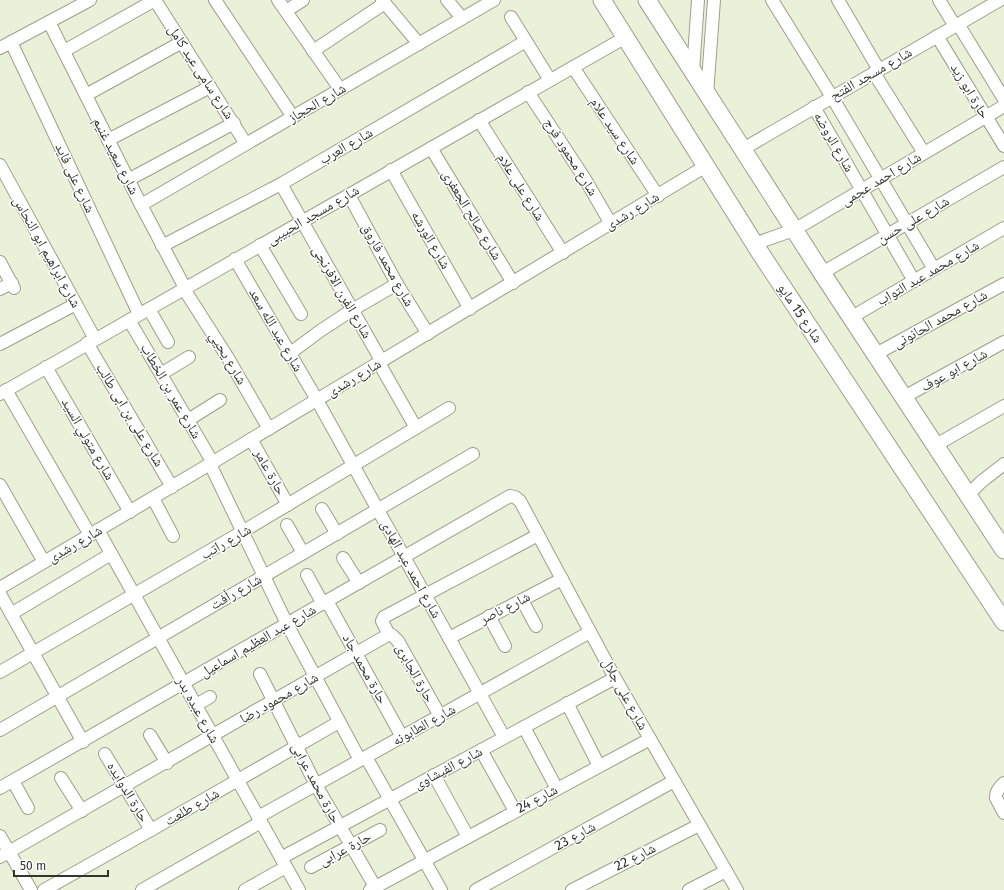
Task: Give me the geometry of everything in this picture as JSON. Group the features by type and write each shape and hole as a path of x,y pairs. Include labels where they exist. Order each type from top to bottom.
{"main road":[{"name":"شارع 15 مايو","path":"602,0 754,244 1004,622"},
{"path":"647,0 822,273 968,494 1002,541"}],"street":[{"path":"3,45 90,0"},
{"path":"64,51 155,0"},
{"name":"شارع سامى عيد كامل","path":"155,0 246,144"},
{"path":"214,0 293,117"},
{"path":"278,0 340,89"},
{"path":"286,11 303,0"},
{"path":"447,0 462,18"},
{"name":"شارع الحجاز","path":"141,205 494,0"},
{"path":"693,71 698,0"},
{"path":"707,94 714,0"},
{"path":"772,0 832,97 934,269"},
{"path":"838,0 924,153"},
{"path":"939,0 957,25 1004,99"},
{"name":"شارع مسجد الفتح","path":"742,149 957,25 983,4 1000,0"},
{"path":"313,50 384,2 419,44"},
{"path":"511,17 550,80"},
{"name":"شارع سعيد غنيم","path":"49,22 184,289"},
{"name":"حارة ابو زيد","path":"937,36 1004,146"},
{"name":"شارع مسجد الحبيبى","path":"3,390 184,289 626,37"},
{"name":"شارع العرب","path":"162,246 281,184 526,41"},
{"path":"86,95 182,42"},
{"name":"شارع على فايد","path":"3,45 139,314"},
{"name":"شارع سيد علام","path":"573,67 658,196"},
{"path":"108,140 210,87"},
{"name":"شارع محمود فرج","path":"528,92 586,179 611,224"},
{"name":"شارع احمد عجمى","path":"754,244 794,230 1004,106"},
{"name":"شارع الروضه","path":"814,107 914,281"},
{"name":"شارع على علام","path":"479,120 563,253"},
{"path":"128,180 234,123"},
{"name":"شارع صالح الجعفرى","path":"431,148 513,283"},
{"name":"شارع ابراهيم ابو النحاس","path":"0,165 76,304 91,341"},
{"name":"شارع رشدى","path":"0,588 470,309 706,166"},
{"name":"شارع على حسن","path":"822,273 1004,167"},
{"name":"شارع الورشه","path":"391,170 470,309"},
{"name":"شارع الفرن الافرنجى","path":"281,184 381,362 416,428"},
{"name":"شارع محمد فاروق","path":"349,195 398,284 428,334"},
{"name":"شارع محمد عبد التواب","path":"852,317 1004,228"},
{"path":"260,245 301,314"},
{"name":"شارع عبد الله سعد","path":"235,259 317,400"},
{"path":"0,262 13,285 0,289"},
{"path":"290,354 320,331 352,310 398,284"},
{"name":"شارع محمد الحانونى","path":"876,354 1004,284"},
{"name":"شارع يحيي","path":"184,289 228,358 269,429"},
{"path":"0,344 76,304"},
{"path":"139,314 168,342"},
{"name":"شارع عمر بن الخطاب","path":"139,314 161,374 211,463 242,532 287,624 339,722 390,799 441,890"},
{"name":"شارع على بن ابى طالب","path":"91,341 172,487"},
{"name":"شارع ابو عوف","path":"904,397 1004,342"},
{"path":"161,374 189,357"},
{"name":"شارع متولي السيد","path":"46,367 130,512"},
{"name":"شارع عبده بدر","path":"3,390 94,533 111,554 299,890"},
{"path":"188,420 220,400"},
{"name":"شارع احمد عبد الهادى","path":"317,400 504,737"},
{"path":"936,445 1004,406"},
{"name":"شارع راتب","path":"0,672 288,505 449,408"},
{"name":"حارة عامر","path":"251,439 288,505"},
{"name":"شارع رأفت","path":"0,730 473,454"},
{"path":"968,494 1004,464"},
{"path":"0,485 44,562"},
{"name":"شارع عبد العظيم اسماعيل","path":"0,788 184,684 506,498 510,496 515,497"},
{"name":"شارع على جلال","path":"515,497 520,501 615,678 736,890"},
{"path":"153,498 173,536"},
{"path":"322,509 337,534"},
{"path":"287,525 303,553"},
{"path":"387,634 387,631 382,623 382,618 538,535"},
{"path":"11,614 111,554"},
{"path":"343,558 359,583"},
{"name":"حارة محمد جاد","path":"307,575 356,654 402,737"},
{"name":"شارع ناصر","path":"449,638 562,579"},
{"path":"0,594 82,742"},
{"path":"522,600 536,626"},
{"path":"489,616 506,646"},
{"name":"شارع الطابونه","path":"142,890 316,785 590,632"},
{"name":"شارع محمود رضا","path":"5,855 356,654 387,634"},
{"name":"حارة الجابرى","path":"387,634 392,635 398,641 440,716"},
{"name":"حارة محمد عرابى","path":"260,674 316,785 351,845 374,889"},
{"name":"شارع الفيشاوى","path":"246,890 283,863 340,826 615,678"},
{"path":"196,705 210,697"},
{"path":"567,703 599,766"},
{"name":"شارع طلعت","path":"44,890 152,830 339,722"},
{"path":"524,727 557,789"},
{"path":"150,735 167,763"},
{"name":"شارع 24","path":"374,889 424,860 650,739"},
{"path":"481,750 515,811"},
{"name":"حارة الدوايده","path":"106,754 152,830"},
{"path":"434,775 468,837"},
{"path":"62,778 82,811"},
{"name":"شارع 23","path":"476,890 674,781"},
{"path":"13,782 28,808"},
{"path":"1004,783 999,788 996,795 996,798 1004,813"},
{"name":"شارع 22","path":"572,890 699,825"},
{"name":"حارة عرابى","path":"311,867 380,830"},
{"path":"0,836 5,855 31,890"},
{"path":"689,890 726,872"}]}
